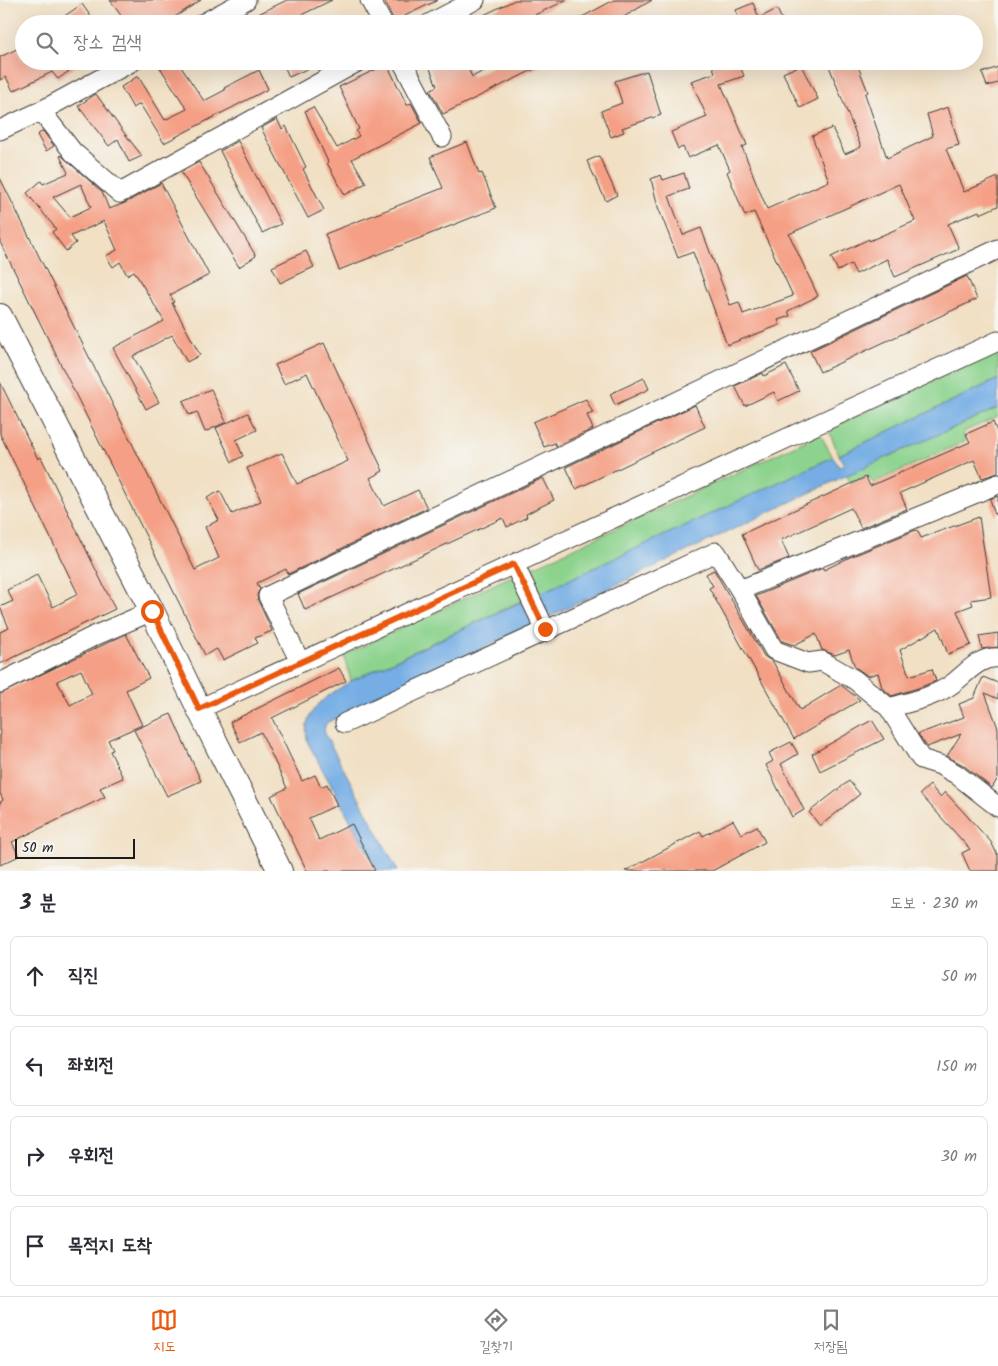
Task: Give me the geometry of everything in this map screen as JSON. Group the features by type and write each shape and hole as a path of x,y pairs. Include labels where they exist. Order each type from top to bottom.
{"street":[{"path":"218,15 246,0"},
{"path":"370,0 378,15"},
{"path":"446,15 475,0"},
{"path":"0,130 41,111 116,70"},
{"path":"41,111 73,152 120,193 343,70"},
{"path":"407,70 442,137"},
{"path":"300,662 268,596 998,249"},
{"path":"0,316 152,611 280,871"},
{"path":"199,709 998,341"},
{"path":"740,590 998,484"},
{"path":"345,723 545,629 716,552 774,650 808,663 822,661 855,680 889,708 921,759 940,765 956,774 998,807"},
{"path":"514,564 545,629"},
{"path":"0,683 94,636 152,611"},
{"path":"889,708 935,693 950,686 970,668 988,657 998,658"}],"green space":[{"path":"998,351 998,379 839,455 828,429"},
{"path":"998,408 998,417 963,432 966,441 873,483 868,475 850,483 847,475"},
{"path":"820,434 833,457 536,595 529,569"},
{"path":"514,575 527,598 351,681 344,655"}],"water":[{"path":"998,379 998,408 847,475 326,723 324,730 326,736 398,871 378,871 308,743 306,732 311,713 324,699 351,681 833,457 839,467 844,465 839,455"}],"building":[{"path":"110,0 201,0 178,15 121,15"},
{"path":"287,0 332,0 301,15 256,15"},
{"path":"384,0 438,0 407,15 391,15"},
{"path":"515,0 567,0 534,15 484,15"},
{"path":"614,0 652,0 627,15 586,15"},
{"path":"753,3 758,15 738,15 736,10"},
{"path":"82,4 90,15 66,15"},
{"path":"777,9 780,15 765,15"},
{"path":"15,50 15,70 70,70 58,79 52,72 13,91 6,77 0,80 0,57"},
{"path":"998,67 998,83 987,86 982,73"},
{"path":"162,70 183,70 204,101 225,90 224,88 259,70 268,89 164,143 140,104 133,108 121,87 138,76 165,120 187,109"},
{"path":"286,70 305,70 289,77"},
{"path":"374,70 390,70 407,105 411,103 422,123 352,159 366,183 345,195 327,163 305,111 313,107 337,148 359,136 356,131 359,129 339,87"},
{"path":"431,70 469,70 472,77 486,70 533,70 443,114 430,90 437,86"},
{"path":"714,70 742,70 744,76 721,84 747,145 742,147 767,209 829,181 812,136 832,128 845,154 861,147 831,70 859,70 868,92 865,94 887,158 933,136 927,114 948,107 959,145 946,149 964,192 998,177 998,206 980,214 979,211 948,224 959,249 895,277 887,259 856,274 851,264 838,271 831,257 869,239 869,241 915,221 899,184 789,234 818,296 788,311 790,316 778,320 780,325 727,345 693,252 678,258 658,207 651,179 661,175 663,180 684,173 689,189 669,196 683,235 701,228 730,305 739,302 743,314 793,296 754,212 745,216 727,172 730,170 719,145 688,158 683,147 678,149 671,132 707,117 691,81 715,73"},
{"path":"790,70 804,70 818,99 800,108 783,73"},
{"path":"647,71 661,115 622,128 624,132 611,137 601,111 622,103 615,81"},
{"path":"96,94 142,156 129,162 118,139 109,146 78,106"},
{"path":"277,119 282,129 286,126 306,167 303,169 324,210 308,218 261,128"},
{"path":"43,131 54,146 46,151 37,135"},
{"path":"238,141 281,224 262,233 220,151"},
{"path":"467,142 479,174 482,173 496,208 339,270 325,234 443,188 430,157"},
{"path":"60,156 102,192 109,209 125,203 161,183 209,275 170,295 174,302 172,303 200,355 187,362 172,335 133,356 159,402 146,409 113,348 164,321 134,271 127,275 120,262 113,267 106,256 117,250 104,221 71,236 76,243 66,251 52,232 56,229 27,193 41,181 43,184 68,173","holes":["81,184 91,207 70,217 53,197"]},
{"path":"599,156 617,195 606,201 587,161"},
{"path":"199,162 256,256 239,267 181,172"},
{"path":"0,178 195,570 219,558 205,527 219,520 207,498 220,491 232,514 261,501 247,468 282,453 297,484 348,461 307,373 284,384 275,365 324,343 383,471 370,478 384,506 418,490 427,508 288,574 286,569 257,583 260,589 257,595 258,600 272,631 255,638 258,643 223,660 217,649 205,655 0,242"},
{"path":"306,251 314,267 280,283 272,267"},
{"path":"967,276 977,299 820,372 810,351"},
{"path":"786,365 799,391 778,401 774,392 745,406 735,386 763,373 764,376"},
{"path":"644,378 649,389 615,405 610,394"},
{"path":"0,382 38,459 41,457 115,609 0,664 0,632 9,628 0,607 13,601 7,590 37,575 53,607 78,594 0,434"},
{"path":"211,389 226,422 205,432 197,412 189,415 183,401"},
{"path":"586,399 593,413 587,415 593,429 556,446 555,443 544,447 533,422"},
{"path":"695,405 705,427 576,489 566,467"},
{"path":"248,413 257,430 236,440 243,456 232,462 216,428"},
{"path":"993,422 998,434 998,473 982,478 974,460 900,493 907,509 861,528 851,508 781,540 789,558 758,570 742,534 866,477 870,486 970,442 966,434"},
{"path":"543,478 554,500 526,514 527,517 507,527 503,518 305,610 298,594"},
{"path":"998,496 998,515 995,515 990,499"},
{"path":"979,517 991,597 971,600 973,605 957,611 971,645 948,654 938,628 900,650 909,676 932,669 936,681 918,688 892,696 882,688 878,673 868,676 855,667 849,650 835,655 822,650 816,634 794,645 782,641 756,596 823,568 824,570 850,557 916,530 921,538"},
{"path":"714,570 764,656 773,662 800,710 841,685 860,700 794,739 709,588 713,586 706,574"},
{"path":"998,633 998,647 982,649 979,636"},
{"path":"126,634 149,678 126,690 142,725 108,740 113,750 110,751 123,778 100,788 105,797 12,842 19,856 0,865 0,802 3,800 0,793 0,694","holes":["81,670 92,694 70,705 57,681"]},
{"path":"339,668 346,681 272,718 302,781 315,775 321,787 327,784 337,805 309,818 319,840 352,824 375,871 307,871 271,796 287,788 261,732 240,742 230,722"},
{"path":"983,677 998,683 998,699 985,693 998,728 998,778 992,788 963,765 947,756 961,734 927,747 918,734 964,717 959,704 974,698"},
{"path":"171,714 201,781 167,796 134,730"},
{"path":"872,720 884,739 820,771 812,754"},
{"path":"791,742 798,754 781,764 804,810 792,817 766,765 773,761 769,753"},
{"path":"849,781 860,794 820,826 809,812"},
{"path":"930,785 940,797 945,792 991,842 998,856 998,871 970,871 962,853 970,849 920,794"},
{"path":"733,820 741,834 757,826 765,842 712,871 625,871 700,831 703,836"}],"route":[{"path":"152,611 199,709 514,564 545,629"}]}
